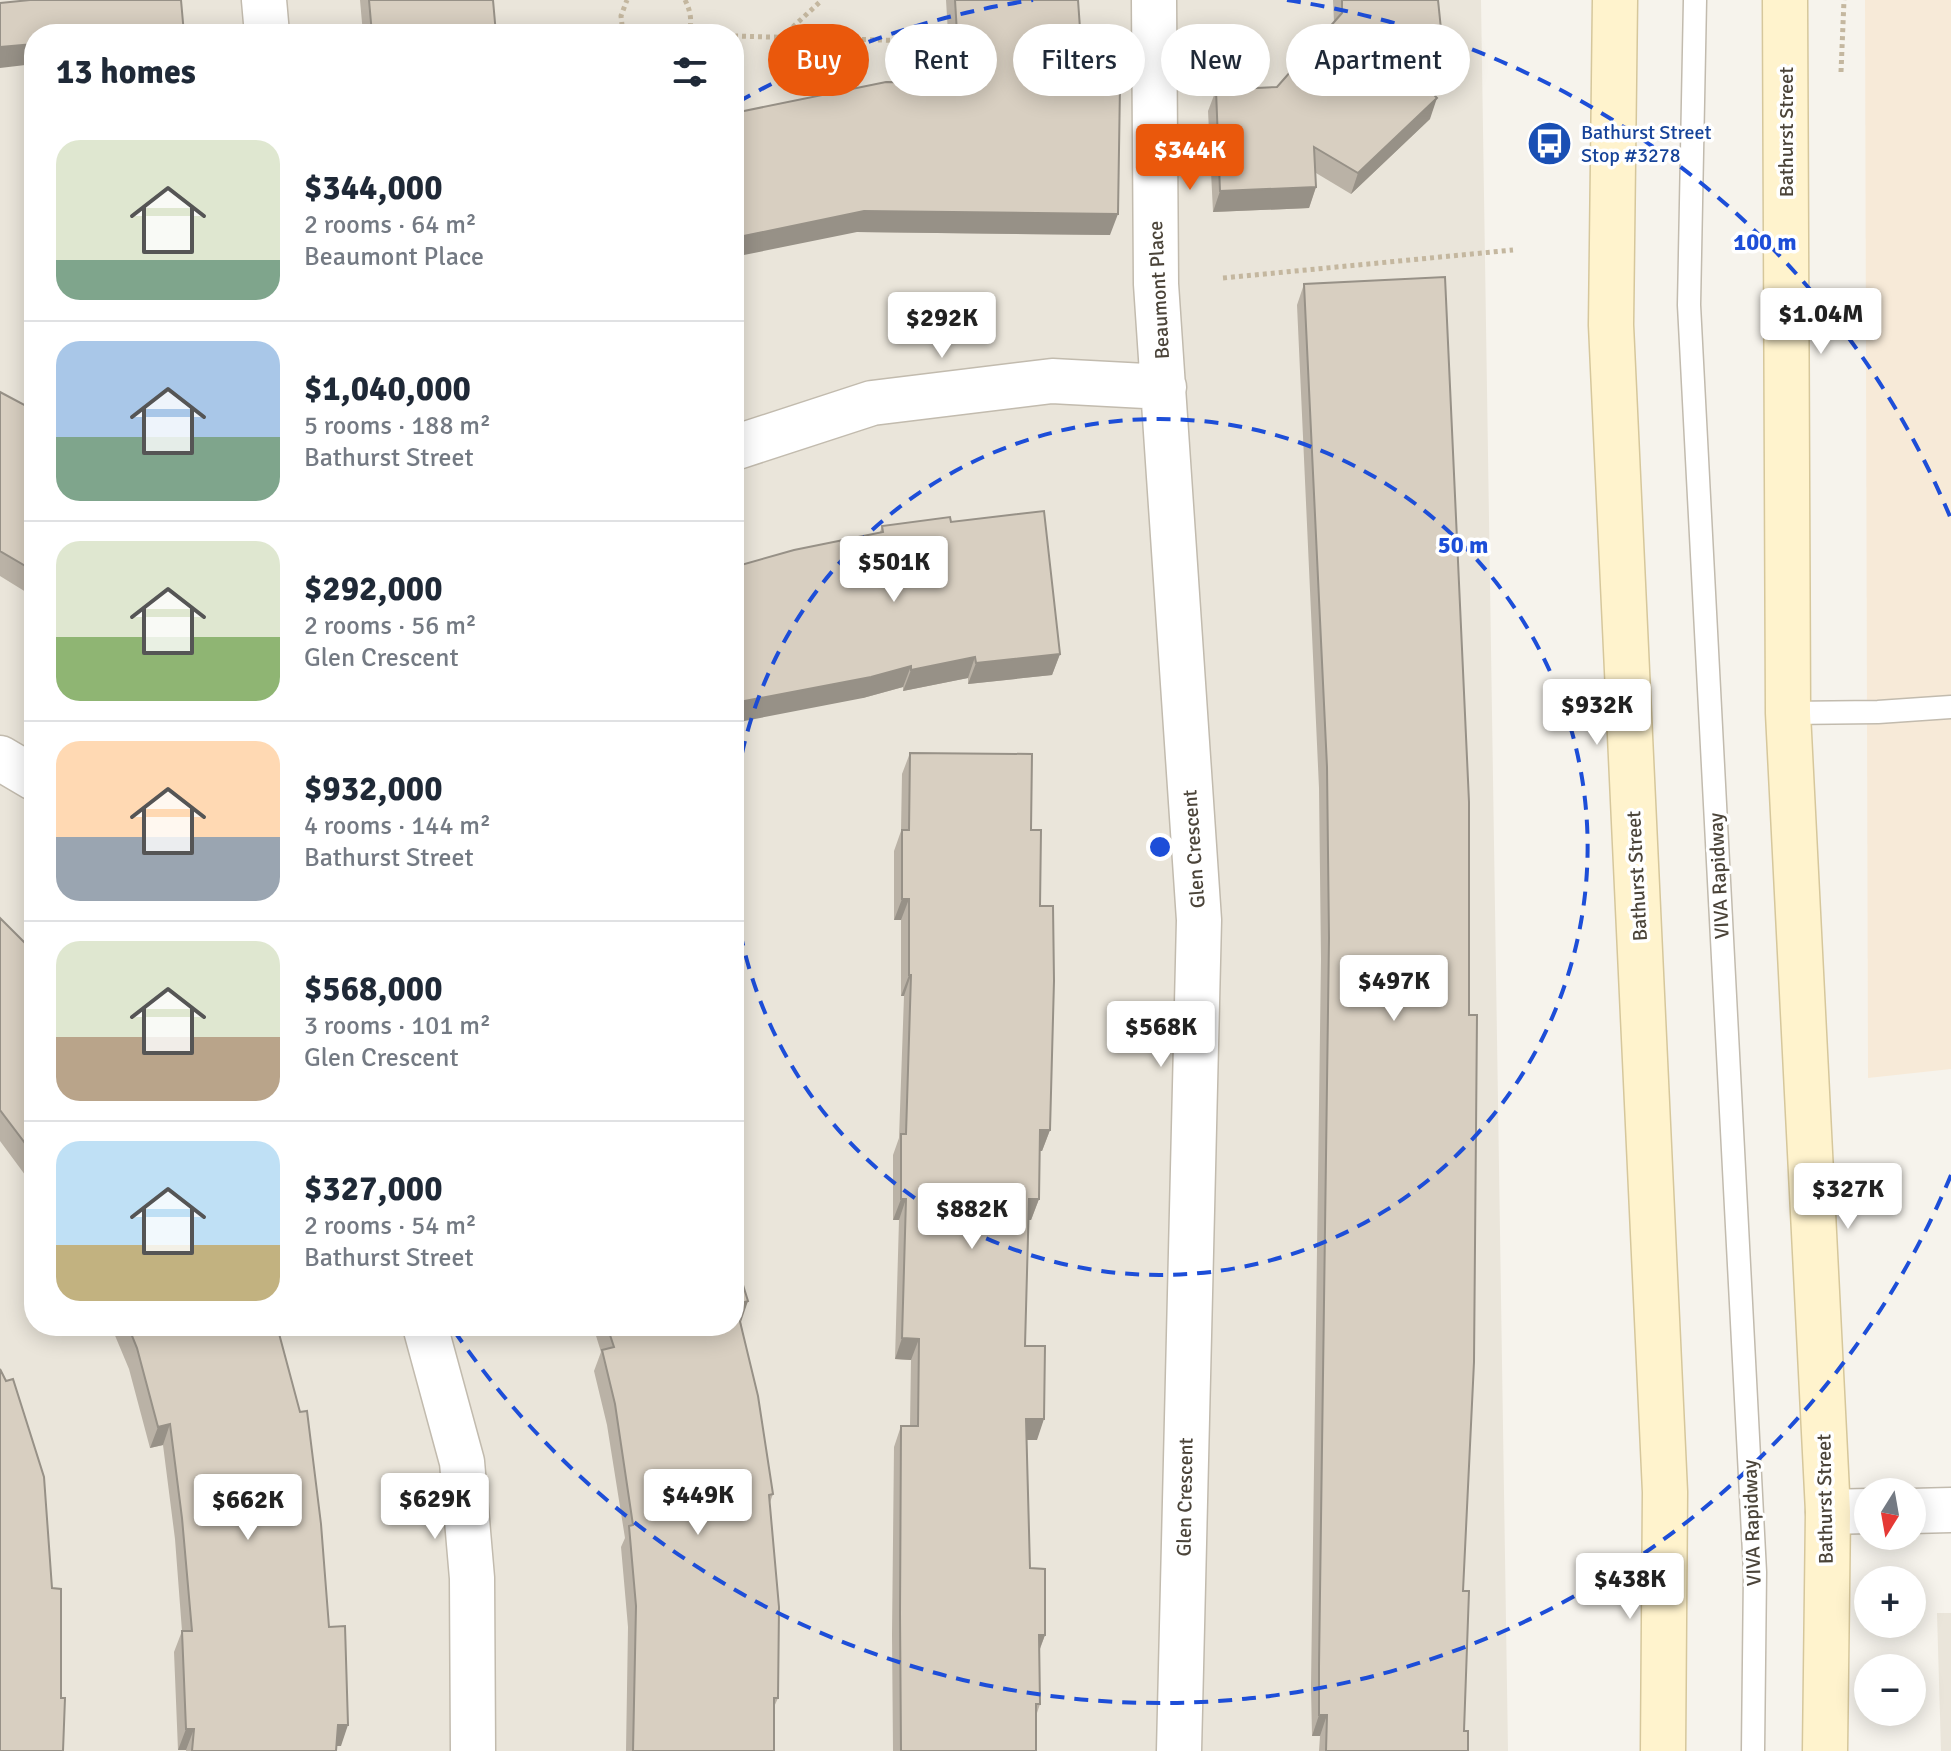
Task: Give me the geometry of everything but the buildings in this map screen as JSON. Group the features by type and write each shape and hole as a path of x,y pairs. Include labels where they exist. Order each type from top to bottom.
{"main road":[{"name":"Bathurst Street","path":"1615,0 1611,325 1665,1492 1663,1751"},
{"name":"Bathurst Street","path":"1785,0 1788,713 1848,1512 1825,1751"}],"street":[{"path":"264,0 266,24"},
{"name":"Beaumont Place","path":"1154,0 1156,284 1164,387"},
{"path":"744,445 872,403 1052,381 1164,387"},
{"name":"Glen Crescent","path":"1164,387 1199,920 1179,1751"},
{"path":"0,758 24,772"},
{"path":"428,1336 462,1462 472,1578 473,1751"},
{"path":"1926,1511 1951,1510"}],"lane":[{"name":"VIVA Rapidway","path":"1695,0 1689,305 1755,1572 1753,1751"},
{"path":"1788,713 1951,707"}],"path":[{"path":"622,24 621,16 627,0"},
{"path":"685,0 690,9 689,24"},
{"path":"795,24 822,0"},
{"path":"744,36 768,37"},
{"path":"1223,278 1513,250"}],"shaded area":[{"path":"0,0 1481,0 1508,1751 0,1751"},
{"path":"1865,0 1951,0 1951,1069 1868,1078"},
{"path":"1937,1613 1951,1613 1951,1751 1941,1751"}],"place":[{"name":"Bathurst Street Stop #3278","path":"1550,144"}]}
